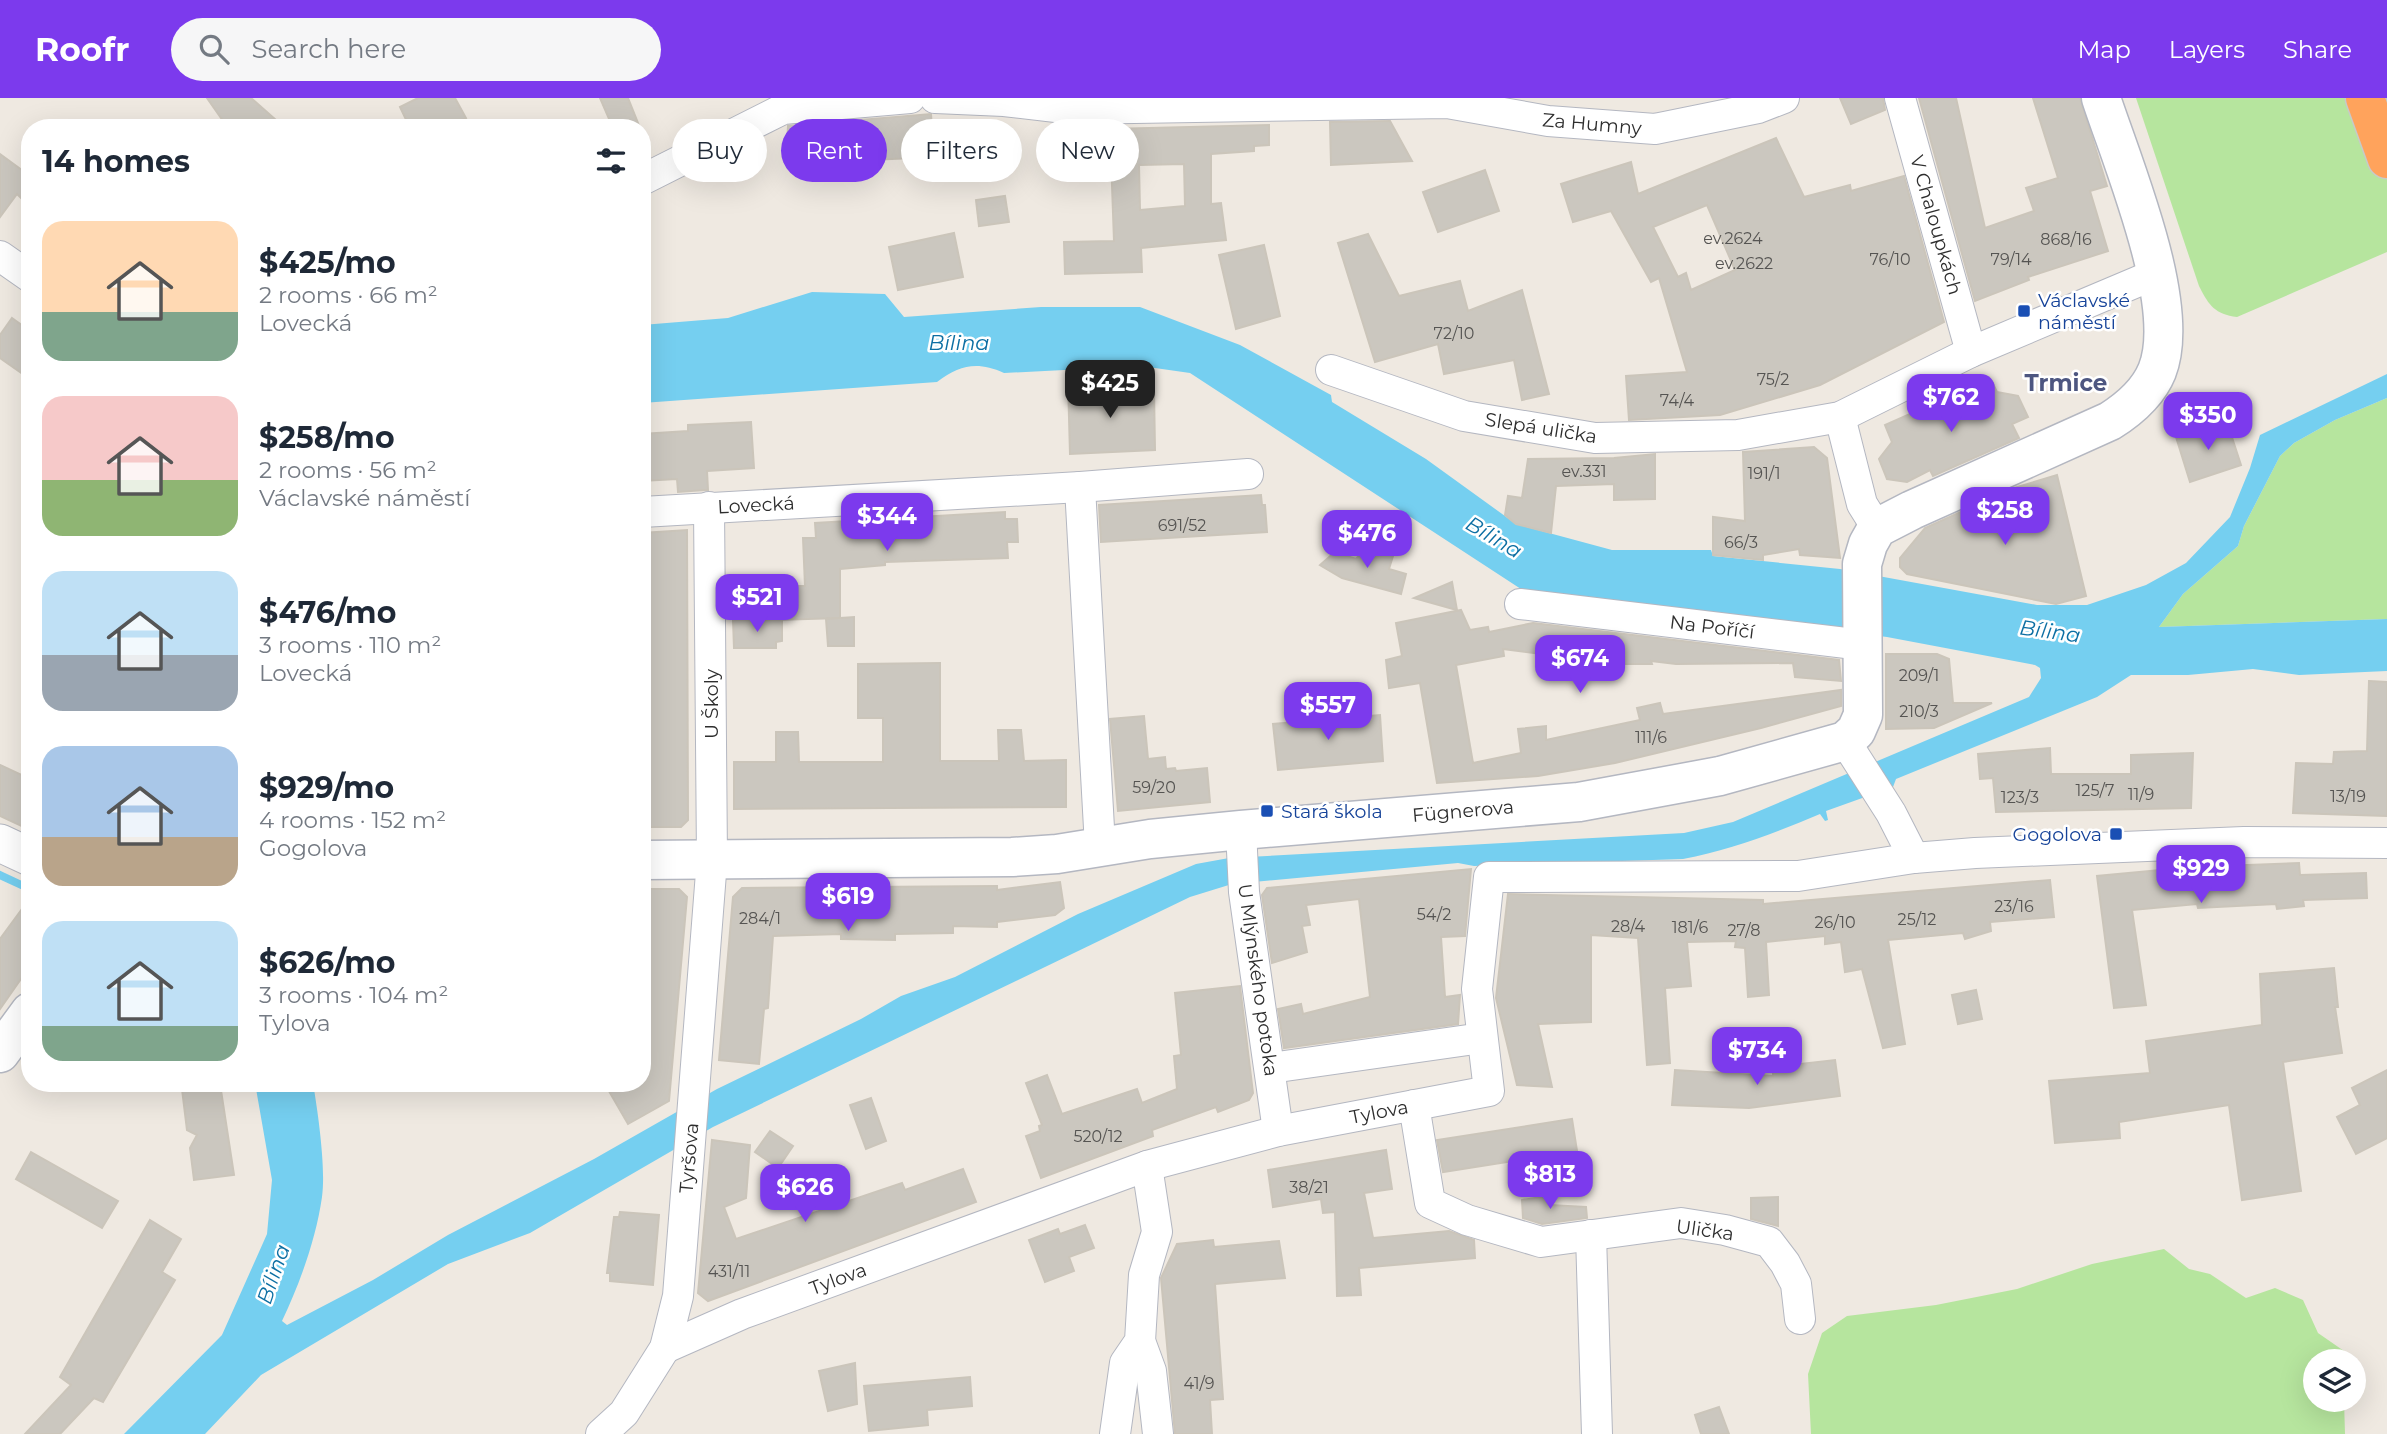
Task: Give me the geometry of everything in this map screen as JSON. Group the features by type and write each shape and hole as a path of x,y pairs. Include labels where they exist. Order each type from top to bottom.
{"highway":[{"path":"2365,98 2387,159"}],"main road":[{"path":"1851,751 1863,715 1862,565 1877,528 2110,421 2129,409 2157,371 2164,340 2158,273 2101,98"},
{"name":"Fügnerova","path":"651,860 1012,857 1057,854 1100,846 1242,841 1579,802 1851,751"},
{"path":"0,1053 21,1024"}],"street":[{"path":"651,175 764,107 783,109 910,98"},
{"name":"Za Humny","path":"935,98 1073,108 1447,103 1548,121 1655,130 1758,108 1784,98"},
{"name":"V Chaloupkách","path":"1900,98 1971,352"},
{"path":"0,256 21,271"},
{"path":"1877,528 1862,505 1840,417 1971,352 2158,273"},
{"name":"Slepá ulička","path":"1331,370 1464,416 1595,438 1738,435 1840,417"},
{"name":"Lovecká","path":"651,511 1080,487 1248,474"},
{"path":"1080,487 1100,846"},
{"name":"U Školy","path":"709,507 712,860"},
{"name":"Na Poříčí","path":"1520,604 1863,645"},
{"path":"1851,751 1891,813 1914,858 2244,842 2387,843"},
{"name":"U Mlýnského potoka","path":"1242,841 1244,892 1278,1131"},
{"path":"0,843 21,853"},
{"name":"Tylova","path":"665,1348 742,1314 1147,1166 1278,1131 1489,1091 1477,989 1489,877 1798,876 1914,858"},
{"name":"Tyršova","path":"601,1434 624,1413 665,1348 678,1296 712,860"},
{"path":"1271,1068 1482,1038"},
{"name":"Ulička","path":"1414,1105 1430,1203 1467,1220 1541,1242 1681,1223 1725,1230 1769,1242 1785,1263 1796,1284 1800,1319"},
{"path":"1147,1166 1157,1232 1144,1275 1140,1341 1151,1371 1158,1434"},
{"path":"1591,1235 1597,1434"},
{"path":"1115,1434 1125,1363 1140,1341"}],"green space":[{"path":"2136,98 2387,98 2387,252 2237,317 2218,311 2210,304 2199,286"},
{"path":"2387,398 2387,619 2159,627 2183,594 2238,546 2244,526 2280,456 2294,443 2335,420"},
{"path":"2164,1249 2189,1269 2210,1274 2246,1298 2275,1288 2303,1300 2318,1333 2341,1349 2303,1349 2303,1412 2344,1412 2345,1434 1811,1434 1808,1374 1822,1333 1847,1316 1936,1305 2017,1289 2092,1264"}],"water":[{"name":"Bílina","path":"812,292 885,294 904,317 1041,307 1140,307 1240,345 1331,395 1332,402 1426,459 1516,524 1612,550 1711,550 1713,556 1840,569 2037,605 2087,605 2146,585 2186,563 2230,517 2260,435 2387,374 2387,398 2335,420 2294,443 2280,456 2244,526 2238,546 2183,594 2159,627 2387,619 2387,671 2299,675 2253,669 2188,675 2131,675 2097,697 1896,779 1893,787 1826,811 1828,820 1825,821 1820,814 1753,840 1683,859 1474,866 1458,863 1232,884 1190,897 713,1127 530,1233 448,1264 261,1375 205,1434 124,1434 222,1335 267,1234 272,1180 257,1092 314,1092 319,1125 322,1197 306,1260 282,1321 287,1325 373,1280 448,1235 594,1159 717,1089 861,1019 901,996 955,977 1078,914 1196,864 1229,858 1684,833 1733,822 2029,697 2041,678 2040,668 2035,665 1887,637 1524,591 1190,373 1141,366 1004,373 977,366 953,372 937,382 651,402 651,324 728,318"}],"building":[{"path":"207,98 251,98 275,119 222,119"},
{"path":"418,98 455,98 466,118 406,119 400,107"},
{"path":"600,98 628,98 636,119 609,119"},
{"path":"1840,98 1883,98 1885,110 1851,124"},
{"path":"1919,98 1956,98 1985,228 2034,211 2026,188 2058,178 2033,98 2080,98 2107,186 2090,191 2108,251 2028,277 2029,280 1975,301"},
{"path":"931,114 931,119 901,119 901,159 887,159 887,119 871,119"},
{"path":"1390,121 1412,161 1331,165 1330,122"},
{"path":"1269,125 1269,145 1254,146 1254,151 1211,154 1211,204 1221,203 1226,240 1141,248 1142,272 1065,274 1064,242 1114,241 1112,182 1139,182 1139,165 1139,128","holes":["1184,164 1185,206 1140,210 1139,165"]},
{"path":"1776,138 1804,197 1850,185 1851,191 1904,176 1944,322 1820,385 1720,415 1629,420 1626,376 1687,372 1659,278 1651,282 1611,211 1573,222 1561,184 1631,162 1638,194","holes":["1707,205 1735,270 1691,290 1686,273 1678,277 1653,227"]},
{"path":"0,154 21,169 21,198 17,194 0,217"},
{"path":"1485,170 1499,211 1438,232 1423,192"},
{"path":"1005,196 1009,222 979,226 976,200"},
{"path":"954,233 963,277 898,290 889,247"},
{"path":"1368,234 1399,296 1460,281 1468,311 1522,290 1549,394 1522,400 1514,360 1444,374 1438,344 1375,362 1338,243"},
{"path":"1264,245 1280,316 1236,329 1219,255"},
{"path":"12,318 21,324 21,373 0,358 0,335"},
{"path":"1091,380 1092,392 1154,390 1155,450 1070,454 1068,381"},
{"path":"1992,382 1997,392 2018,396 2028,417 2012,424 2019,438 1933,476 1930,470 1907,482 1887,479 1879,459 1892,442 1885,425 1912,413 1914,418"},
{"path":"751,422 754,468 707,471 708,490 678,492 677,479 651,480 651,433 688,431 688,425"},
{"path":"2227,422 2241,465 2190,482 2176,437"},
{"path":"1814,447 1827,458 1840,558 1800,555 1799,549 1763,555 1763,560 1713,555 1713,517 1745,521 1743,452"},
{"path":"1655,454 1655,499 1614,500 1614,484 1556,486 1551,533 1516,524 1505,515 1508,496 1522,498 1528,459 1614,458"},
{"path":"2057,475 2086,596 2056,604 1907,574 1900,567 1900,558 1925,528 2014,488"},
{"path":"1261,495 1262,505 1265,505 1267,532 1101,542 1099,505"},
{"path":"1005,512 1005,519 1017,519 1018,542 1007,542 1008,558 885,562 885,565 840,569 840,618 776,620 775,586 805,586 803,538 816,538 815,523"},
{"path":"687,530 688,820 681,827 651,827 651,532"},
{"path":"1366,548 1393,556 1389,569 1406,574 1401,594 1342,578 1320,565 1335,552 1356,559"},
{"path":"1452,582 1457,610 1414,598"},
{"path":"1461,610 1470,630 1488,627 1489,632 1533,623 1839,660 1841,681 1795,677 1793,663 1676,664 1651,661 1652,664 1620,664 1503,649 1504,656 1456,665 1473,763 1521,753 1518,729 1546,726 1546,740 1640,720 1637,708 1660,703 1663,714 1841,690 1841,706 1615,763 1538,776 1437,783 1420,683 1389,688 1386,660 1402,656 1396,623"},
{"path":"854,617 854,646 828,646 826,619"},
{"path":"733,620 782,620 782,641 776,642 776,648 734,648"},
{"path":"1886,654 1937,654 1949,659 1953,703 1992,703 1934,728 1886,729"},
{"path":"940,663 940,761 999,761 998,730 1021,730 1024,761 1066,760 1066,807 734,809 734,762 776,762 776,732 798,732 799,762 883,762 883,718 858,718 858,664"},
{"path":"2369,681 2387,682 2387,816 2293,813 2296,763 2333,764 2334,752 2367,751"},
{"path":"1380,715 1383,761 1278,770 1273,724"},
{"path":"1144,716 1148,759 1165,757 1166,769 1175,768 1176,771 1207,768 1210,802 1118,811 1110,719"},
{"path":"2050,748 2051,774 2131,774 2131,755 2193,753 2191,808 1996,812 1993,778 1980,779 1978,754"},
{"path":"0,765 21,775 21,826 0,816"},
{"path":"2299,863 2300,875 2366,873 2367,898 2303,900 2304,906 2277,909 2276,904 2198,908 2197,904 2132,910 2146,1005 2114,1008 2097,876 2193,867"},
{"path":"1471,869 1465,936 1441,937 1445,997 1460,995 1458,1024 1284,1048 1278,1009 1301,1004 1303,1014 1370,997 1359,899 1306,905 1310,925 1302,926 1307,952 1272,963 1262,895 1267,888"},
{"path":"2050,880 2054,917 1990,922 1991,931 1965,939 1963,933 1888,940 1905,1044 1883,1048 1862,969 1845,972 1841,942 1825,944 1825,936 1766,942 1769,995 1748,997 1745,948 1735,947 1736,941 1687,942 1691,986 1665,988 1670,1063 1647,1065 1638,938 1591,935 1591,1022 1538,1024 1552,1087 1517,1085 1496,998 1508,894 1763,900 1763,904"},
{"path":"1060,882 1064,908 1055,915 997,922 997,927 953,926 953,933 895,934 895,940 841,939 841,934 773,936 768,1008 764,1009 759,1064 719,1060 733,897 742,888 997,886 997,890"},
{"path":"651,889 679,889 687,897 669,1101 628,1124 610,1092 651,1092"},
{"path":"21,910 21,979 0,1009 0,939"},
{"path":"2334,968 2338,1007 2335,1007 2342,1053 2283,1062 2301,1191 2242,1200 2229,1105 2119,1122 2120,1138 2055,1143 2049,1081 2150,1073 2146,1041 2262,1025 2260,974"},
{"path":"1240,986 1253,1093 1249,1100 1218,1112 1216,1107 1152,1130 1153,1136 1041,1178 1026,1136 1040,1131 1039,1126 1042,1125 1026,1083 1047,1075 1062,1114 1137,1089 1142,1103 1177,1089 1174,1056 1181,1055 1175,993"},
{"path":"1976,990 1982,1019 1958,1024 1952,995"},
{"path":"1835,1060 1840,1096 1749,1108 1672,1105 1675,1070 1773,1076 1773,1067"},
{"path":"2387,1070 2387,1138 2356,1154 2337,1117 2360,1105 2352,1088"},
{"path":"182,1092 221,1092 234,1175 194,1180 190,1148 197,1135 187,1130"},
{"path":"871,1098 886,1141 866,1149 850,1105"},
{"path":"1572,1119 1577,1151 1443,1172 1437,1140"},
{"path":"770,1131 793,1146 778,1168 755,1152"},
{"path":"712,1140 750,1145 746,1198 724,1207 736,1239 902,1183 905,1190 963,1169 976,1202 708,1301 698,1293"},
{"path":"1386,1150 1392,1189 1364,1193 1373,1238 1449,1231 1474,1240 1475,1258 1359,1268 1361,1295 1337,1296 1335,1212 1323,1213 1321,1199 1273,1207 1268,1170"},
{"path":"31,1152 118,1201 102,1228 16,1179"},
{"path":"1548,1196 1549,1205 1586,1207 1587,1218 1542,1224 1523,1218 1522,1200"},
{"path":"1778,1197 1778,1226 1751,1219 1751,1198"},
{"path":"620,1212 659,1215 653,1285 610,1281 610,1273 607,1273 614,1217 619,1217"},
{"path":"150,1220 181,1239 162,1272 175,1280 103,1402 94,1398 60,1434 25,1434 71,1385 60,1377"},
{"path":"1085,1225 1094,1248 1069,1257 1074,1271 1045,1282 1029,1240 1058,1229 1060,1234"},
{"path":"1213,1240 1214,1247 1279,1241 1285,1278 1215,1284 1223,1399 1210,1400 1212,1434 1175,1434 1161,1278 1177,1244"},
{"path":"855,1363 857,1404 828,1411 819,1371"},
{"path":"970,1377 972,1406 927,1410 928,1425 869,1431 864,1386"},
{"path":"1719,1407 1729,1434 1701,1434 1695,1415"}],"waterway":[{"path":"0,875 21,885"}],"place":[{"name":"Václavské náměstí","path":"2024,311"},
{"name":"Stará škola","path":"1267,811"},
{"name":"Gogolova","path":"2116,834"}],"district":[{"name":"Trmice","path":"2066,383"}]}
